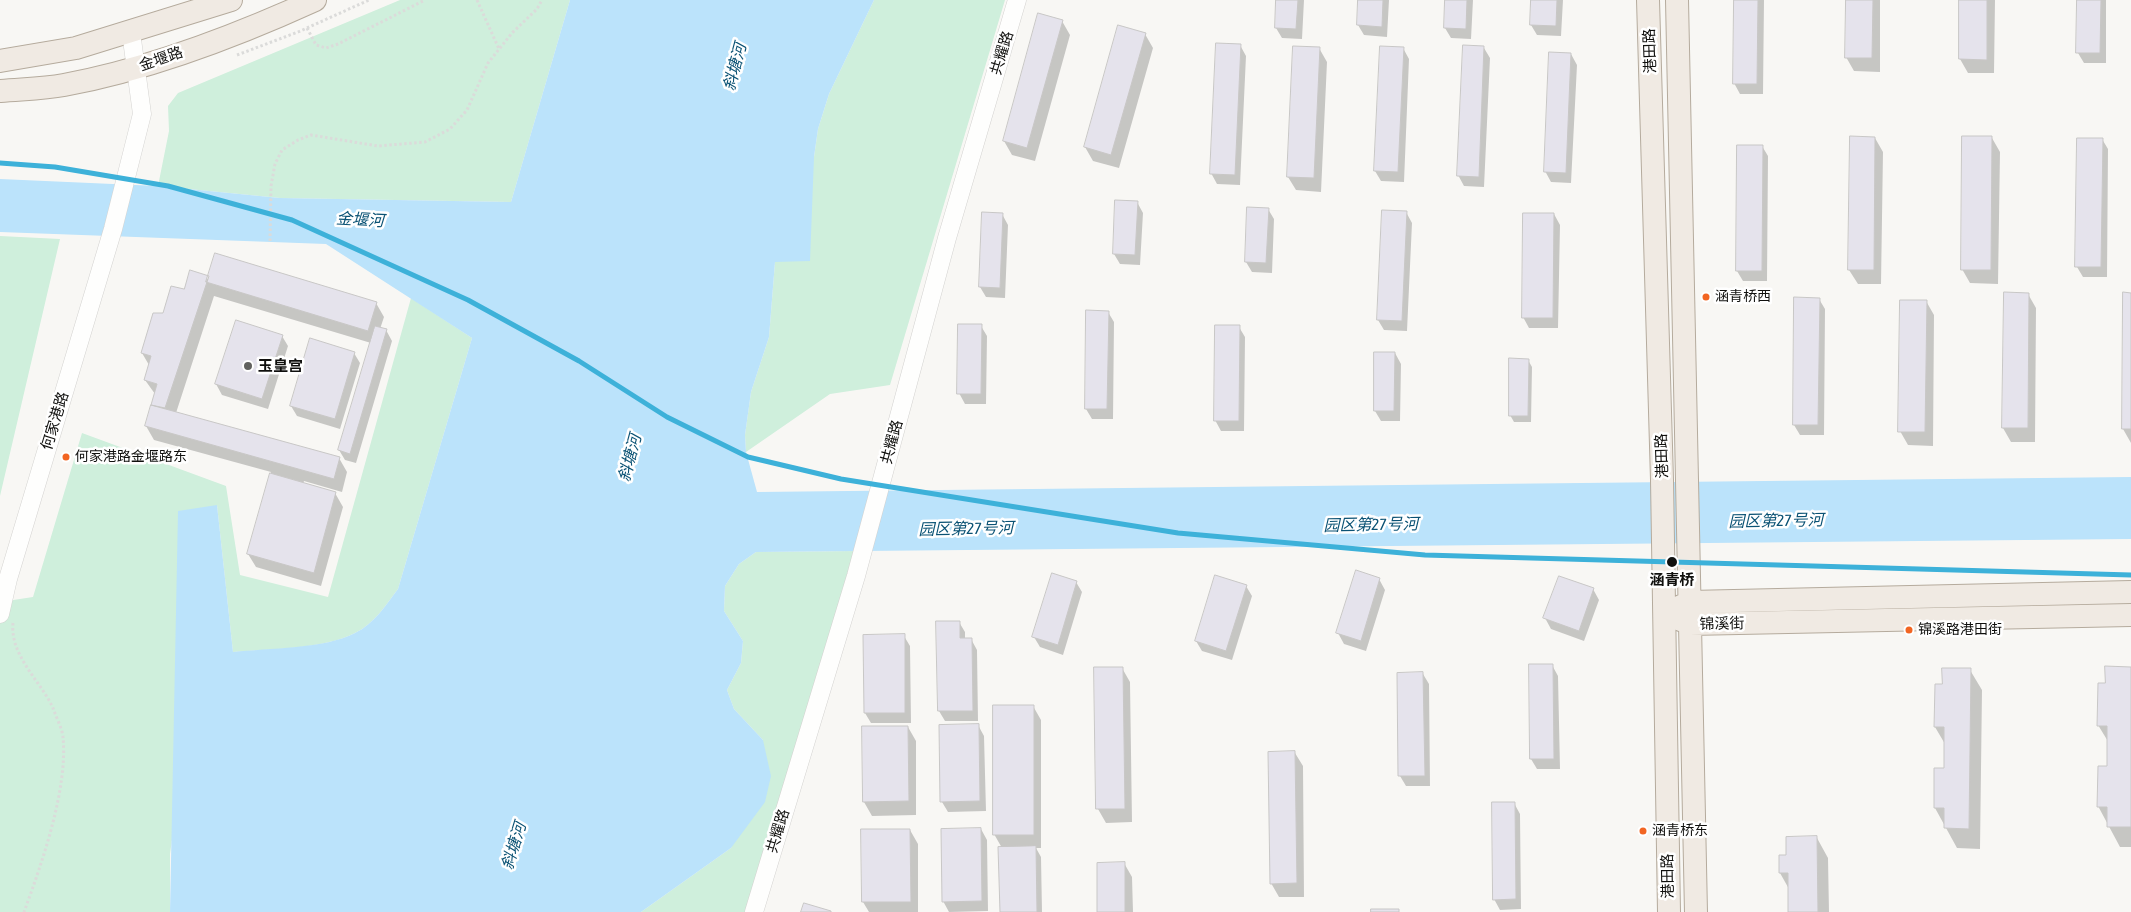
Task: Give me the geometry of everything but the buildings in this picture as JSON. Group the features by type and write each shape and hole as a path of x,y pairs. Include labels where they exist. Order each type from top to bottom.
{"main road":[{"path":"0,61 76,48 231,0"},
{"name":"金堰路","path":"0,92 63,85 136,68 217,40 316,0"},
{"name":"港田路","path":"1648,0 1662,480 1669,912"},
{"name":"港田路","path":"1678,0 1696,912"},
{"name":"锦溪街","path":"1690,613 2131,592"},
{"name":"锦溪街","path":"1664,613 2131,615"}],"street":[{"name":"共耀路","path":"754,912 856,576 948,238 1016,0"},
{"name":"何家港路","path":"7,614 8,579 113,229 142,114 132,32"}],"path":[{"path":"307,28 316,45 326,48 338,44 425,0"},
{"path":"477,0 499,49"},
{"path":"270,241 271,186 275,164 282,150 298,140 311,135 378,146 425,142 450,129 467,110 488,63 512,33 537,9 542,0"},
{"path":"7,614 15,644 52,707 63,736 62,774 54,813 41,865 24,912"}],"green space":[{"path":"400,0 570,0 511,202 280,198 158,186 169,131 168,106 178,93"},
{"path":"874,0 1005,0 890,385 830,394 746,452 745,435 751,392 769,337 775,262 814,157 818,129 829,94"},
{"path":"0,236 60,239 0,496"},
{"path":"411,298 472,338 398,589 368,625 343,638 312,645 233,652 217,505 170,854 170,912 0,912 0,602 33,597 82,433 226,486 240,575 328,597"},
{"path":"856,551 757,912 641,912 731,848 763,740 734,709 727,690 741,663 743,641 724,611 725,586 739,564 756,552"}],"water":[{"path":"570,0 874,0 829,94 818,129 814,157 810,261 775,262 769,337 751,392 745,435 746,452 757,492 2131,477 2131,539 756,552 739,564 725,586 724,611 743,641 741,663 727,690 734,709 763,740 771,776 765,802 731,848 641,912 170,912 178,511 217,505 233,652 312,645 343,638 362,629 379,614 398,589 472,338 326,244 0,232 0,179 158,186 280,198 511,202"}],"transit line":[{"path":"0,163 55,167 168,186 292,220 468,300 579,361 667,417 748,457 841,479 1178,533 1425,555 2131,575"}],"place":[{"name":"涵青桥西","path":"1706,297"},
{"name":"玉皇宫","path":"248,366"},
{"name":"何家港路金堰路东","path":"66,457"},
{"name":"涵青桥","path":"1672,562"},
{"name":"锦溪路港田街","path":"1909,630"},
{"name":"涵青桥东","path":"1643,831"}],"water label":[{"name":"斜塘河","path":"735,67"},
{"name":"金堰河","path":"360,220"},
{"name":"斜塘河","path":"630,458"},
{"name":"园区第27号河","path":"1776,521"},
{"name":"园区第27号河","path":"1371,525"},
{"name":"园区第27号河","path":"966,529"},
{"name":"斜塘河","path":"514,846"}]}
